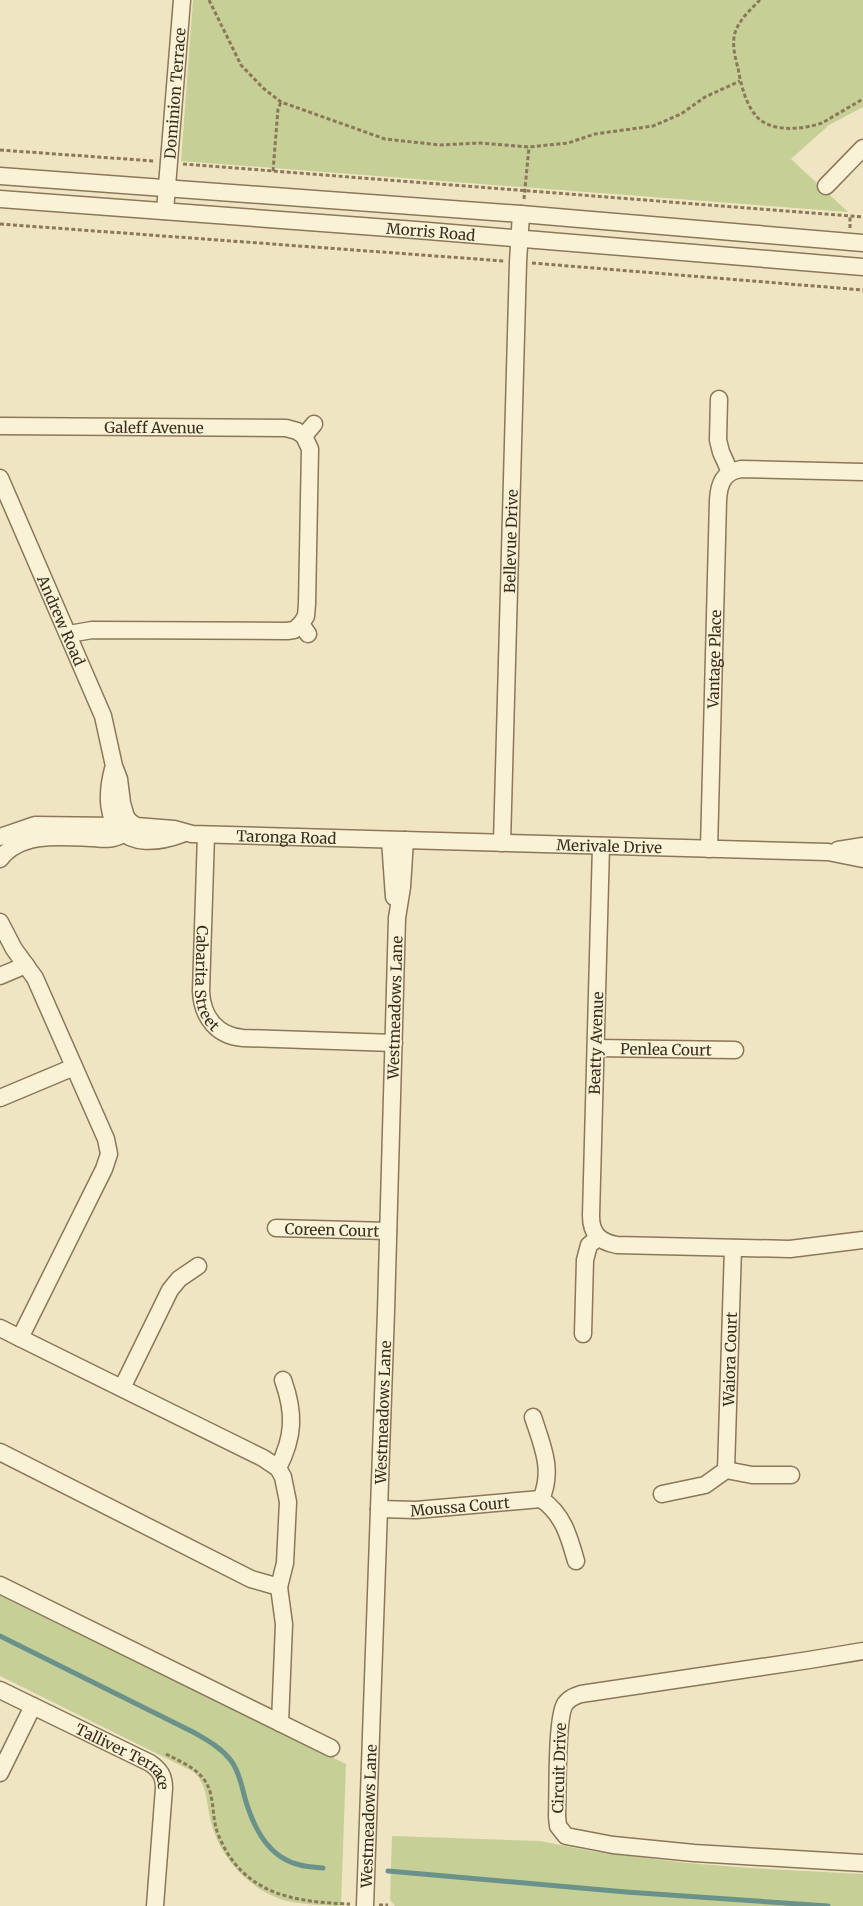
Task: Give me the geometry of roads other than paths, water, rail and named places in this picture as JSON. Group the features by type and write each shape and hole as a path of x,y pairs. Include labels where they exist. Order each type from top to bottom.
{"street":[{"name":"Dominion Terrace","path":"165,211 182,0"},
{"path":"826,186 863,148"},
{"name":"Morris Road","path":"0,176 521,214 863,242"},
{"name":"Morris Road","path":"0,199 863,267"},
{"name":"Bellevue Drive","path":"502,843 518,262 521,214"},
{"path":"719,399 718,440 730,472 741,469 863,472"},
{"name":"Galeff Avenue","path":"0,426 286,428 297,431 309,430 305,629 288,631 92,630 69,634"},
{"name":"Vantage Place","path":"709,849 719,491 722,480 730,472"},
{"name":"Andrew Road","path":"0,478 103,716 114,766 119,779 124,810 122,827"},
{"name":"Taronga Road","path":"37,831 107,839 122,827 136,826 174,830 184,834 397,840"},
{"path":"0,837 37,831"},
{"path":"0,859 5,852 29,840 37,831"},
{"name":"Cabarita Street","path":"206,835 200,991 204,1010 216,1028 227,1034 243,1038 394,1043"},
{"name":"Merivale Drive","path":"397,840 828,852 863,859"},
{"name":"Westmeadows Lane","path":"365,1905 394,1043 397,918 392,886 397,840"},
{"name":"Beatty Avenue","path":"598,1238 593,1230 591,1216 601,846"},
{"name":"Merivale Drive","path":"828,852 863,846"},
{"path":"0,922 14,949 35,978 106,1138 108,1148 108,1160 20,1338"},
{"path":"0,976 26,965"},
{"name":"Penlea Court","path":"596,1048 735,1050"},
{"path":"0,1098 74,1066"},
{"name":"Coreen Court","path":"276,1228 388,1231"},
{"path":"582,1334 585,1260 589,1245 598,1238 604,1242 617,1245 790,1249 863,1240"},
{"name":"Waiora Court","path":"726,1470 733,1248"},
{"path":"122,1388 170,1290 178,1279 198,1266"},
{"path":"0,1328 263,1458 278,1468 284,1477 288,1502 285,1563 279,1587 284,1624 280,1723"},
{"path":"278,1468 290,1441 291,1431 291,1408 284,1380"},
{"path":"533,1417 548,1472 547,1486 541,1498 560,1517 568,1533 576,1561"},
{"path":"0,1452 251,1579 279,1587"},
{"path":"662,1494 705,1485 726,1470 752,1475 791,1475"},
{"name":"Moussa Court","path":"379,1509 416,1510 541,1498"},
{"path":"0,1585 331,1748"},
{"name":"Circuit Drive","path":"863,1650 809,1660 581,1694 571,1698 566,1704 560,1720 557,1816 558,1826 566,1836 613,1845 752,1858 863,1863"},
{"name":"Talliver Terrace","path":"0,1690 150,1763 163,1776 164,1788 155,1906"},
{"path":"0,1773 33,1706"}],"waterway":[{"path":"0,1636 193,1732 214,1745 228,1757 235,1767 255,1825 272,1850 289,1862 303,1866 323,1868"},
{"path":"388,1871 626,1892 828,1906"}]}
